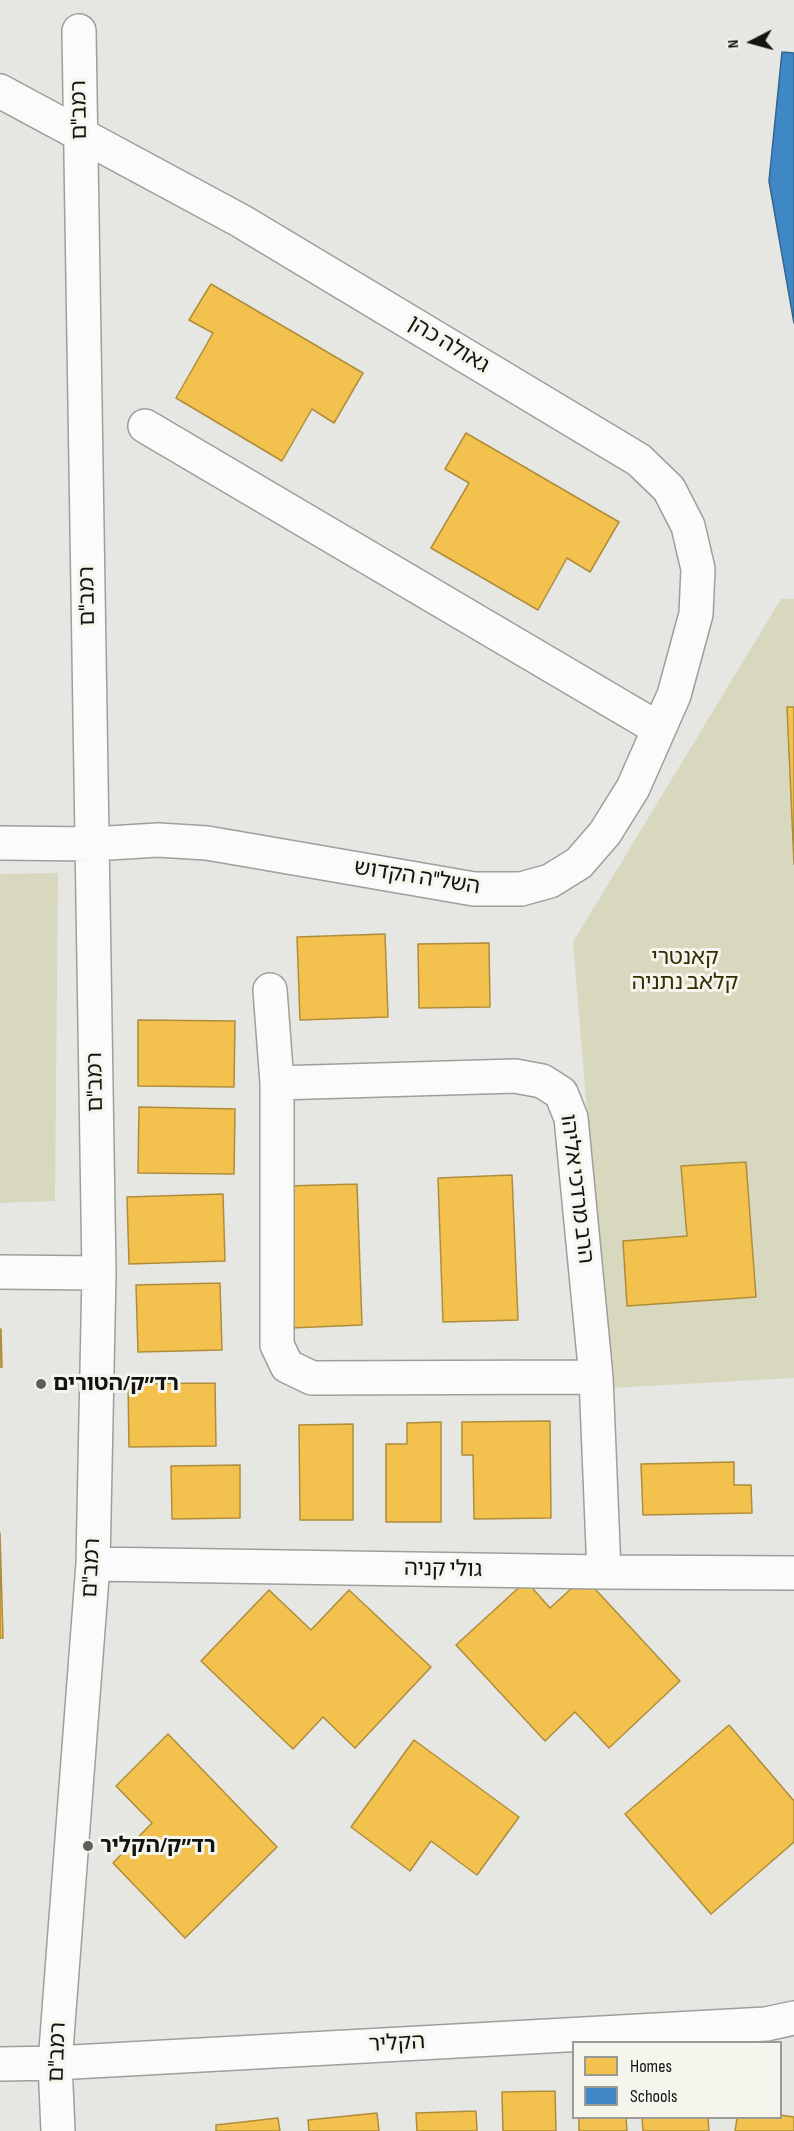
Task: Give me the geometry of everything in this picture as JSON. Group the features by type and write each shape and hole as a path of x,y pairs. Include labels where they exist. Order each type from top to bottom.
{"street":[{"name":"רמב\"ם","path":"58,2131 55,2062 93,1564 99,1273 79,31"},
{"name":"גאולה כהן","path":"0,91 241,221 639,460 669,489 688,526 698,569 696,614 674,695 659,729"},
{"path":"145,426 659,729"},
{"name":"השל\"ה הקדוש","path":"0,843 93,844 158,840 207,843 474,889 520,889 550,881 579,863 605,833 633,788 659,729"},
{"path":"270,990 277,1083 277,1345 287,1366 312,1378 596,1377"},
{"name":"הרב מרדכי אליהו","path":"277,1083 514,1076 542,1081 561,1093 571,1118 596,1377 604,1572"},
{"path":"0,1272 99,1273"},
{"name":"גולי קניה","path":"93,1564 794,1573"},
{"name":"הקליר","path":"0,2064 765,2025 794,2018"}],"green space":[{"name":"קאנטרי קלאב נתניה","path":"781,599 794,599 794,1378 610,1388 573,942"},
{"path":"58,873 55,1201 0,1203 0,874"}],"building: Homes":[{"path":"211,284 363,373 334,423 312,409 282,461 176,398 213,333 189,320"},
{"path":"466,433 619,522 590,572 567,558 538,610 431,548 469,483 445,469"},
{"path":"787,707 794,707 794,864"},
{"path":"385,934 388,1017 300,1020 297,937"},
{"path":"489,943 490,1007 419,1008 418,944"},
{"path":"138,1020 235,1021 234,1087 138,1086"},
{"path":"139,1107 235,1109 234,1174 138,1173"},
{"path":"746,1162 756,1297 627,1306 623,1241 687,1236 681,1166"},
{"path":"512,1175 518,1320 443,1322 438,1178"},
{"path":"357,1184 362,1325 291,1328 287,1186"},
{"path":"223,1194 225,1261 129,1264 127,1197"},
{"path":"220,1283 222,1350 138,1352 136,1285"},
{"path":"1,1329 2,1367 0,1367"},
{"path":"215,1383 216,1446 129,1447 128,1384"},
{"path":"550,1421 551,1518 474,1519 473,1455 462,1455 462,1422"},
{"path":"441,1422 441,1522 386,1522 386,1444 407,1444 407,1423"},
{"path":"353,1424 353,1520 300,1520 299,1425"},
{"path":"734,1462 734,1485 751,1485 752,1513 643,1515 641,1464"},
{"path":"240,1465 240,1518 172,1519 171,1466"},
{"path":"0,1533 3,1638 0,1638"},
{"path":"584,1577 680,1681 609,1748 575,1712 545,1741 456,1645 526,1581 550,1608"},
{"path":"269,1590 311,1630 349,1590 431,1667 355,1748 323,1717 293,1749 201,1661"},
{"path":"729,1725 794,1801 794,1842 711,1914 625,1814"},
{"path":"168,1734 277,1847 185,1938 113,1863 152,1823 116,1786"},
{"path":"414,1740 519,1817 477,1875 431,1841 410,1871 351,1827"},
{"path":"555,2091 556,2131 503,2131 502,2092"},
{"path":"476,2111 477,2131 417,2131 416,2113"},
{"path":"377,2113 379,2131 309,2131 308,2120"},
{"path":"782,2115 794,2117 794,2131 735,2131 737,2119 782,2119"},
{"path":"278,2118 280,2131 216,2131 216,2125"},
{"path":"579,2119 626,2119 627,2131 579,2131"},
{"path":"642,2119 708,2119 709,2131 643,2131"}],"building: Schools":[{"path":"782,52 794,53 794,323 769,181"}],"place":[{"name":"רד״ק/הטורים","path":"41,1384"},
{"name":"רד״ק/הקליר","path":"88,1846"}]}
